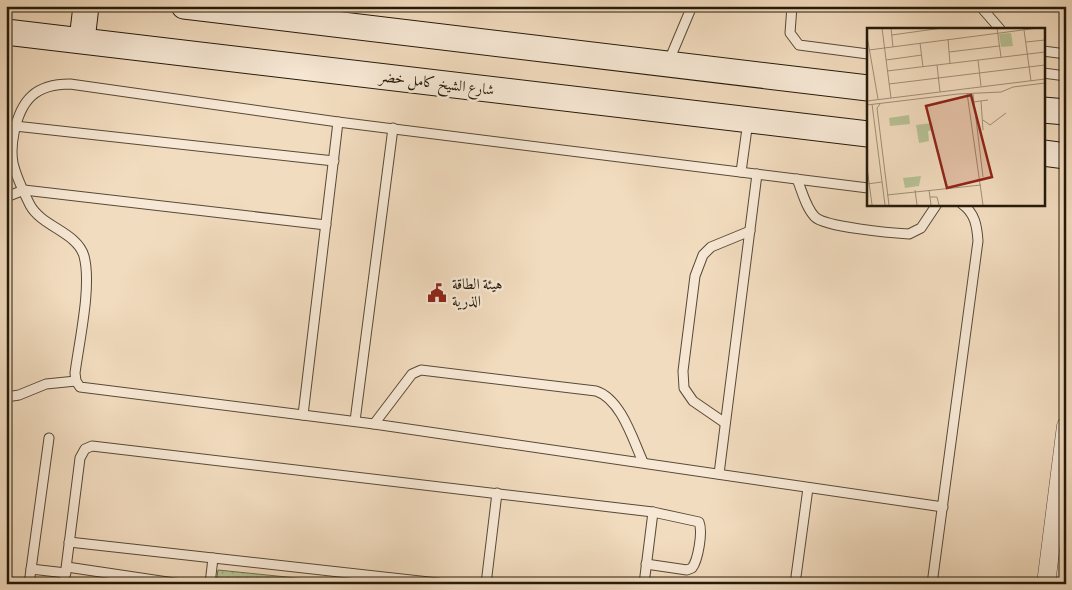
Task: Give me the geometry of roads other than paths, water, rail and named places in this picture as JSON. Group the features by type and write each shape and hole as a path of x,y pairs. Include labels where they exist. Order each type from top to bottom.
{"main road":[{"path":"82,40 86,6"},
{"path":"184,6 867,88"},
{"name":"شارع الشيخ كامل خضر","path":"6,32 748,122 867,134"},
{"path":"1044,110 1066,112"},
{"path":"1044,153 1066,156"}],"street":[{"path":"1046,584 1066,426"}],"lane":[{"path":"668,63 692,6"},
{"path":"792,6 790,33 799,45 867,54"},
{"path":"980,6 999,28"},
{"path":"1044,51 1066,52"},
{"path":"1044,73 1066,76"},
{"path":"867,188 338,122 70,84 55,84 40,89 28,99 19,112 12,143 10,165 36,215 75,242 84,254 87,279 76,381 80,387 88,390 355,421 943,507"},
{"path":"303,415 338,122"},
{"path":"740,172 748,122"},
{"path":"16,126 334,160"},
{"path":"355,421 393,128"},
{"path":"719,474 757,174"},
{"path":"797,179 812,214 817,220 830,224 909,234 921,228 936,205"},
{"path":"6,197 24,190 326,225"},
{"path":"932,584 978,241 978,228 973,215 963,205"},
{"path":"726,423 693,401 684,388 683,371 692,295 697,265 703,255 721,241 750,230"},
{"path":"374,424 412,374 421,370 596,391 607,395 615,404 643,462"},
{"path":"6,397 19,395 46,384 76,381"},
{"path":"29,584 49,438"},
{"path":"64,584 80,458 86,449 92,446 653,512 696,520 701,528 695,564 692,568 687,570 646,564"},
{"path":"795,584 808,488"},
{"path":"486,584 497,493"},
{"path":"644,584 653,512"},
{"path":"70,542 446,584"},
{"path":"210,584 213,558"},
{"path":"31,569 66,570 182,584"}],"place":[{"name":"هيئة الطاقة الذرية","path":"437,293"}]}
